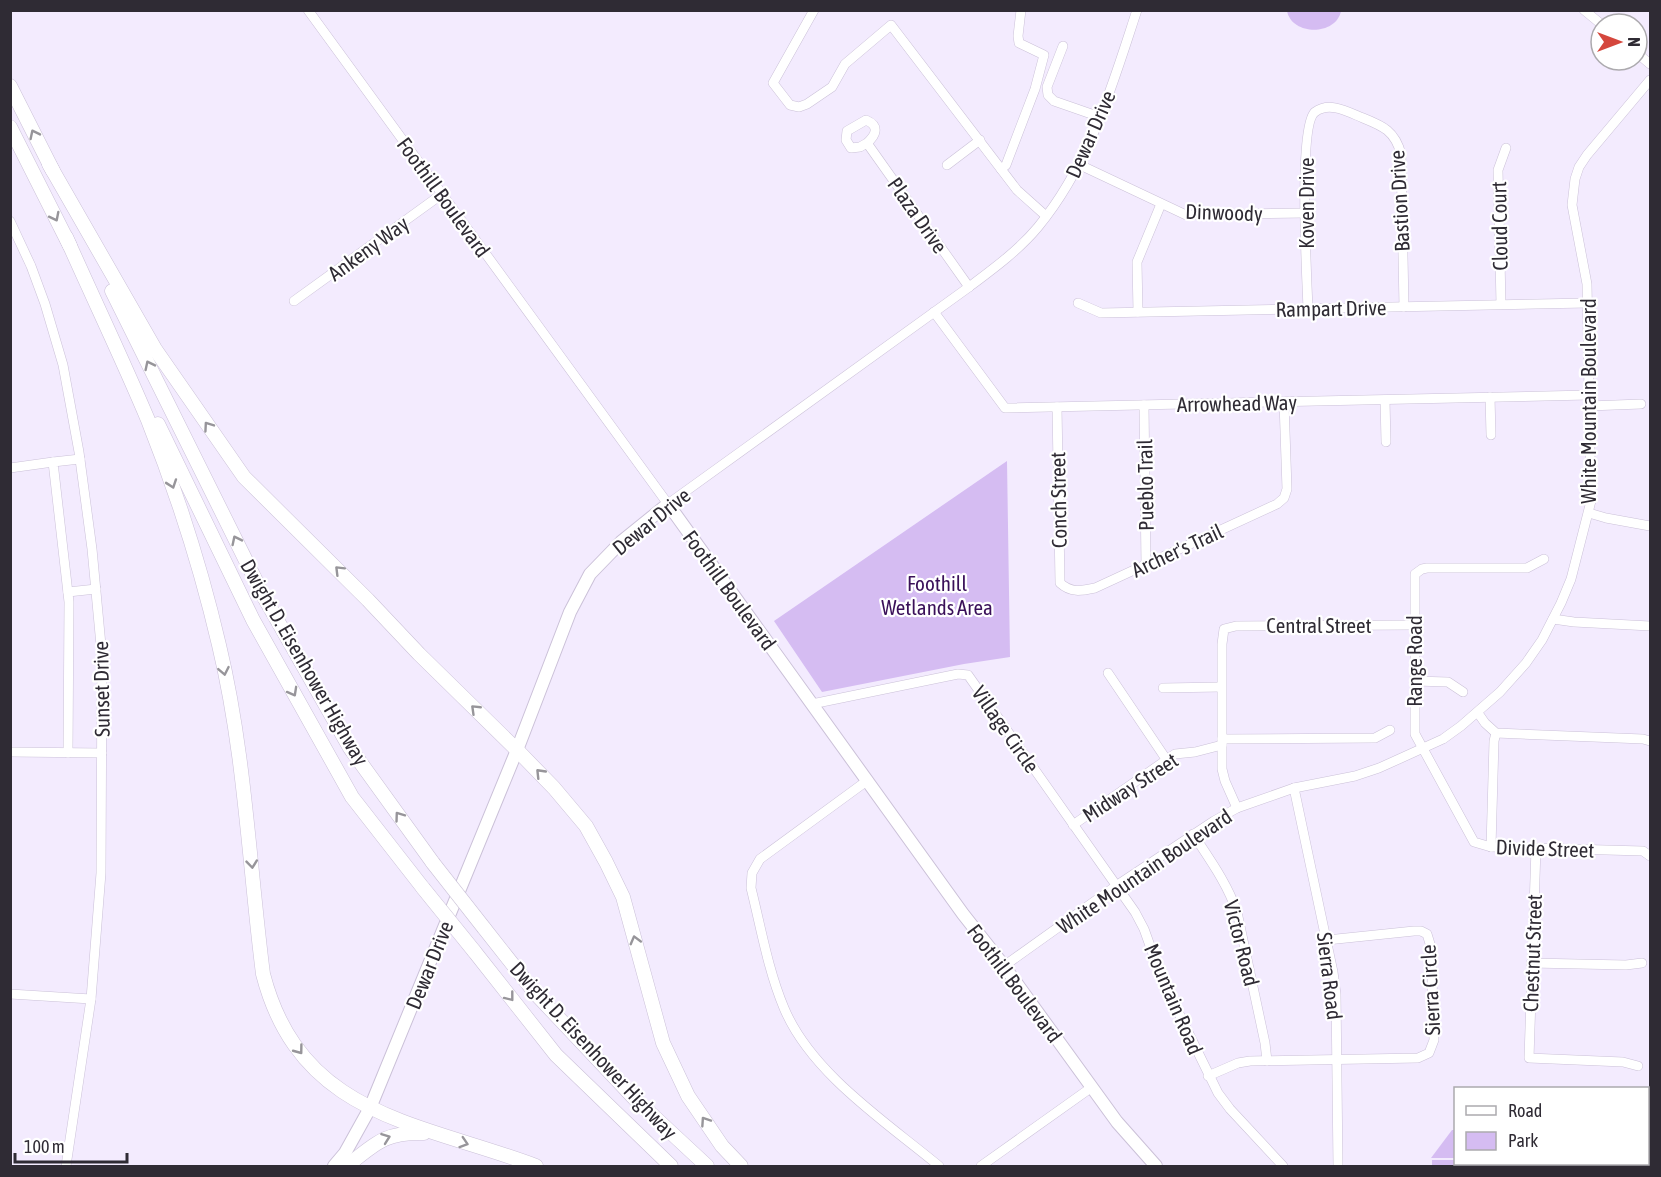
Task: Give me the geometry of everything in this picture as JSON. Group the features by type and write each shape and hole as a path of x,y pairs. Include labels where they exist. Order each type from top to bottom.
{"highway":[{"name":"Dwight D. Eisenhower Highway","path":"10,86 264,597 350,748 434,863 536,994 636,1100 706,1167"},
{"name":"Dwight D. Eisenhower Highway","path":"10,127 253,620 352,797 556,1055 671,1167"},
{"path":"49,164 155,349 244,477 517,750 554,788 586,826 623,897 663,1043 688,1096 722,1146 741,1167"},
{"path":"66,237 147,418 180,508 203,582 219,646 236,734 262,968 269,996 286,1032 319,1074 332,1086 370,1108 536,1167"},
{"path":"347,1167 378,1141 408,1133 435,1133"}],"main road":[{"name":"Dewar Drive","path":"334,1167 345,1153 370,1108 517,750 570,612 590,574 621,542 668,504"},
{"name":"Foothill Boulevard","path":"668,504 963,914 1004,966 1132,1141 1156,1167"}],"street":[{"name":"Foothill Boulevard","path":"308,10 668,504"},
{"path":"814,10 773,83 790,105 799,107 807,104 832,87 845,64 891,25 1021,195 1046,216"},
{"path":"1001,169 1008,162 1035,89 1044,55 1019,44 1021,10"},
{"name":"Dewar Drive","path":"668,504 969,287 1020,245 1046,216 1080,165 1100,117 1137,10"},
{"path":"1063,46 1047,87 1048,95 1054,100 1100,117"},
{"name":"White Mountain Boulevard","path":"1004,966 1116,886 1193,834 1237,808 1294,788 1354,776 1423,750 1443,739 1500,693 1526,663 1553,619 1571,579 1589,513 1592,490 1587,303 1585,268 1572,205 1575,179 1587,155 1650,80"},
{"name":"Koven Drive","path":"1308,309 1305,152 1308,125 1313,113 1325,107"},
{"name":"Bastion Drive","path":"1325,107 1339,108 1385,127 1398,143 1401,154 1404,306"},
{"path":"947,165 980,140"},
{"name":"Plaza Drive","path":"867,143 969,287"},
{"name":"Cloud Court","path":"1501,304 1498,170 1506,148"},
{"name":"Dinwoody","path":"1080,165 1186,215 1305,213"},
{"name":"Ankeny Way","path":"294,302 442,194"},
{"path":"1138,312 1137,262 1161,204"},
{"name":"Sunset Drive","path":"10,221 31,266 63,365 80,459 102,656 101,873 91,999 66,1167"},
{"name":"Rampart Drive","path":"1078,303 1101,313 1587,303"},
{"name":"Arrowhead Way","path":"934,312 1005,408 1588,395"},
{"path":"1490,398 1491,435"},
{"path":"1385,400 1386,442"},
{"name":"Archer's Trail","path":"1067,589 1078,591 1095,588 1277,504 1284,498 1287,489 1284,402"},
{"path":"1589,406 1641,404"},
{"name":"Pueblo Trail","path":"1144,405 1146,565"},
{"name":"Conch Street","path":"1057,407 1060,583 1067,589"},
{"path":"10,468 80,459"},
{"path":"53,462 68,592 68,753"},
{"path":"1589,513 1650,526"},
{"name":"Range Road","path":"1423,750 1414,728 1414,579 1418,571 1427,568 1527,568 1544,559"},
{"path":"68,592 96,589"},
{"path":"1553,619 1650,626"},
{"name":"Central Street","path":"1221,687 1224,629 1236,626 1414,625"},
{"path":"1108,673 1166,759"},
{"name":"Village Circle","path":"812,704 958,674 968,675 1073,825"},
{"path":"1414,681 1448,682 1463,692"},
{"path":"1163,687 1221,687 1222,769 1237,808"},
{"path":"1478,713 1496,733 1650,741"},
{"name":"Midway Street","path":"1073,825 1166,759 1180,752 1195,752 1222,742 1374,738 1390,730"},
{"path":"1491,847 1496,733"},
{"name":"Divide Street","path":"1423,750 1470,838 1480,846 1644,851 1650,856"},
{"path":"10,752 102,753"},
{"path":"868,780 760,859 752,873 751,888 776,986 796,1033 830,1076 939,1167"},
{"name":"Sierra Road","path":"1294,788 1327,940 1336,994 1338,1167"},
{"name":"Mountain Road","path":"1073,825 1144,929 1162,979 1208,1076 1230,1109 1283,1167"},
{"name":"Victor Road","path":"1193,834 1221,875 1237,912 1267,1061"},
{"name":"Chestnut Street","path":"1536,848 1529,1058 1623,1062 1638,1066"},
{"name":"Sierra Circle","path":"1327,940 1421,931 1427,934 1431,947 1434,1040 1429,1053 1418,1058 1337,1059"},
{"path":"1532,963 1626,965 1642,963"},
{"path":"10,994 91,999"},
{"path":"1208,1076 1238,1063 1337,1059"},
{"path":"981,1167 1092,1087"}],"green space":[{"path":"1287,10 1341,11 1331,25 1314,30 1297,25"},
{"name":"Foothill Wetlands Area","path":"1007,461 1010,657 822,692 774,621"},
{"path":"1452,1130 1454,1130 1454,1158 1431,1158"},
{"path":"1432,1160 1454,1160 1454,1165 1534,1165 1534,1166 1432,1166"}]}
